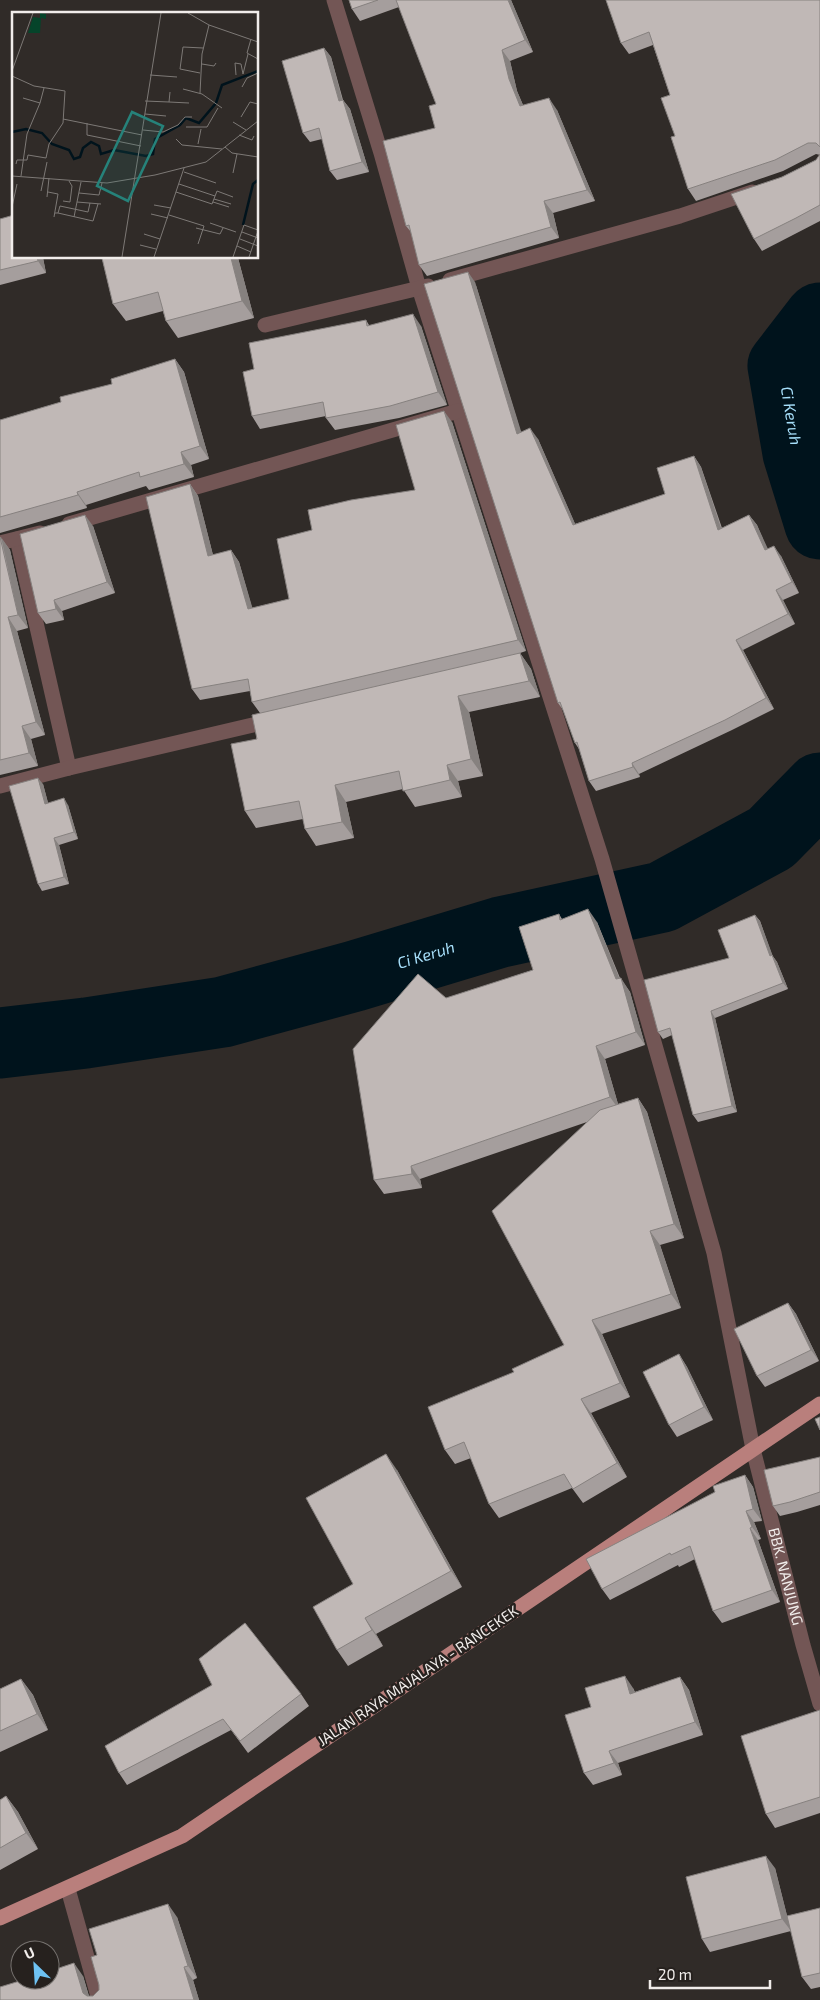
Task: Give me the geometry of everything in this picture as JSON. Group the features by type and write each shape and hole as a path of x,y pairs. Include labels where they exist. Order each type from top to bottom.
{"main road":[{"name":"JALAN RAYA MAJALAYA - RANCEKEK","path":"0,1918 182,1836 820,1404"}],"street":[{"name":"BBK. NANJUNG","path":"334,0 419,288 620,920 714,1253 753,1448 803,1645 820,1704"},
{"path":"265,325 419,288 680,216 769,186"},
{"path":"0,543 458,411"},
{"path":"17,539 68,768"},
{"path":"519,662 538,658"},
{"path":"0,786 289,716"},
{"path":"68,1889 99,2000"}],"building":[{"path":"349,0 378,0 352,9"},
{"path":"396,0 508,0 525,40 502,50 509,79 520,106 549,98 587,190 544,201 551,227 419,265 409,225 406,226 383,141 435,128 429,106 436,104"},
{"path":"606,0 820,0 820,147 816,143 808,143 775,160 688,189 671,137 675,136 661,98 670,95 649,32 621,43"},
{"path":"324,48 339,101 343,100 362,162 330,171 319,128 303,133 282,61"},
{"path":"820,154 820,205 754,239 731,194 782,177 816,160"},
{"path":"12,216 12,259 37,259 38,261 0,270 0,219"},
{"path":"102,259 231,259 242,301 166,321 158,292 113,304"},
{"path":"468,272 517,434 530,428 573,525 665,494 657,468 694,456 718,530 749,515 765,550 774,546 792,582 776,590 788,614 736,640 766,698 725,720 632,763 633,767 589,781 577,742 575,743 560,702 558,703 424,284"},
{"path":"413,314 438,392 390,406 326,418 323,402 252,416 243,372 254,369 249,343 366,320 367,326"},
{"path":"175,359 200,446 181,452 184,464 140,477 139,472 77,492 78,495 0,517 0,420 61,402 60,397 112,384 111,379"},
{"path":"444,411 518,640 252,702 248,679 192,689 146,497 190,484 208,556 231,550 248,609 289,599 277,539 312,530 308,510 351,500 415,490 396,425"},
{"path":"85,515 107,582 54,600 56,609 38,613 20,534"},
{"path":"0,537 18,615 8,617 36,722 22,726 29,753 0,760"},
{"path":"520,653 529,681 458,696 471,759 447,765 450,780 403,791 399,771 335,785 342,822 305,829 299,801 245,811 231,744 257,739 252,715"},
{"path":"38,778 45,804 64,798 74,832 54,838 64,877 38,884 9,786"},
{"path":"588,909 616,979 621,978 636,1032 596,1046 610,1097 411,1166 412,1174 374,1180 353,1049 418,974 446,998 533,970 519,927 559,914 560,920"},
{"path":"755,915 770,956 772,955 783,983 711,1011 732,1106 693,1115 670,1028 658,1032 644,980 729,958 718,930"},
{"path":"638,1098 674,1224 650,1231 671,1294 592,1320 620,1383 581,1399 617,1463 573,1489 564,1474 489,1504 464,1442 445,1450 428,1407 514,1372 512,1369 564,1345 492,1211 600,1110"},
{"path":"788,1303 811,1350 757,1376 734,1329"},
{"path":"679,1354 704,1407 669,1425 643,1372"},
{"path":"820,1417 820,1430 815,1419"},
{"path":"386,1454 451,1571 365,1618 372,1630 337,1650 313,1607 353,1584 306,1498"},
{"path":"820,1457 820,1492 773,1506 764,1470"},
{"path":"745,1475 753,1509 746,1511 752,1527 750,1528 772,1590 713,1611 690,1546 671,1555 670,1553 602,1589 586,1559 715,1492 713,1486"},
{"path":"245,1623 301,1694 240,1741 223,1719 119,1773 105,1746 212,1685 199,1659"},
{"path":"625,1676 630,1694 680,1677 695,1722 609,1751 614,1763 584,1773 565,1715 591,1707 585,1688"},
{"path":"21,1679 37,1714 0,1731 0,1689"},
{"path":"820,1710 820,1797 766,1814 741,1736"},
{"path":"6,1796 26,1833 0,1848 0,1800"},
{"path":"766,1856 782,1919 702,1939 686,1877"},
{"path":"168,1904 188,1966 184,1967 194,2000 0,2000 0,1987 10,1984 10,1990 60,1990 60,1968 74,1963 83,1993 87,1996 93,1996 99,1990 99,1985 91,1957 97,1955 89,1929"},
{"path":"820,1908 820,1973 802,1977 787,1916"}],"waterway":[{"name":"Ci Keruh","path":"820,318 783,366 798,453 820,524"},
{"name":"Ci Keruh","path":"0,1043 86,1033 223,1012 355,976 501,932 662,897 771,838 820,788"}]}
